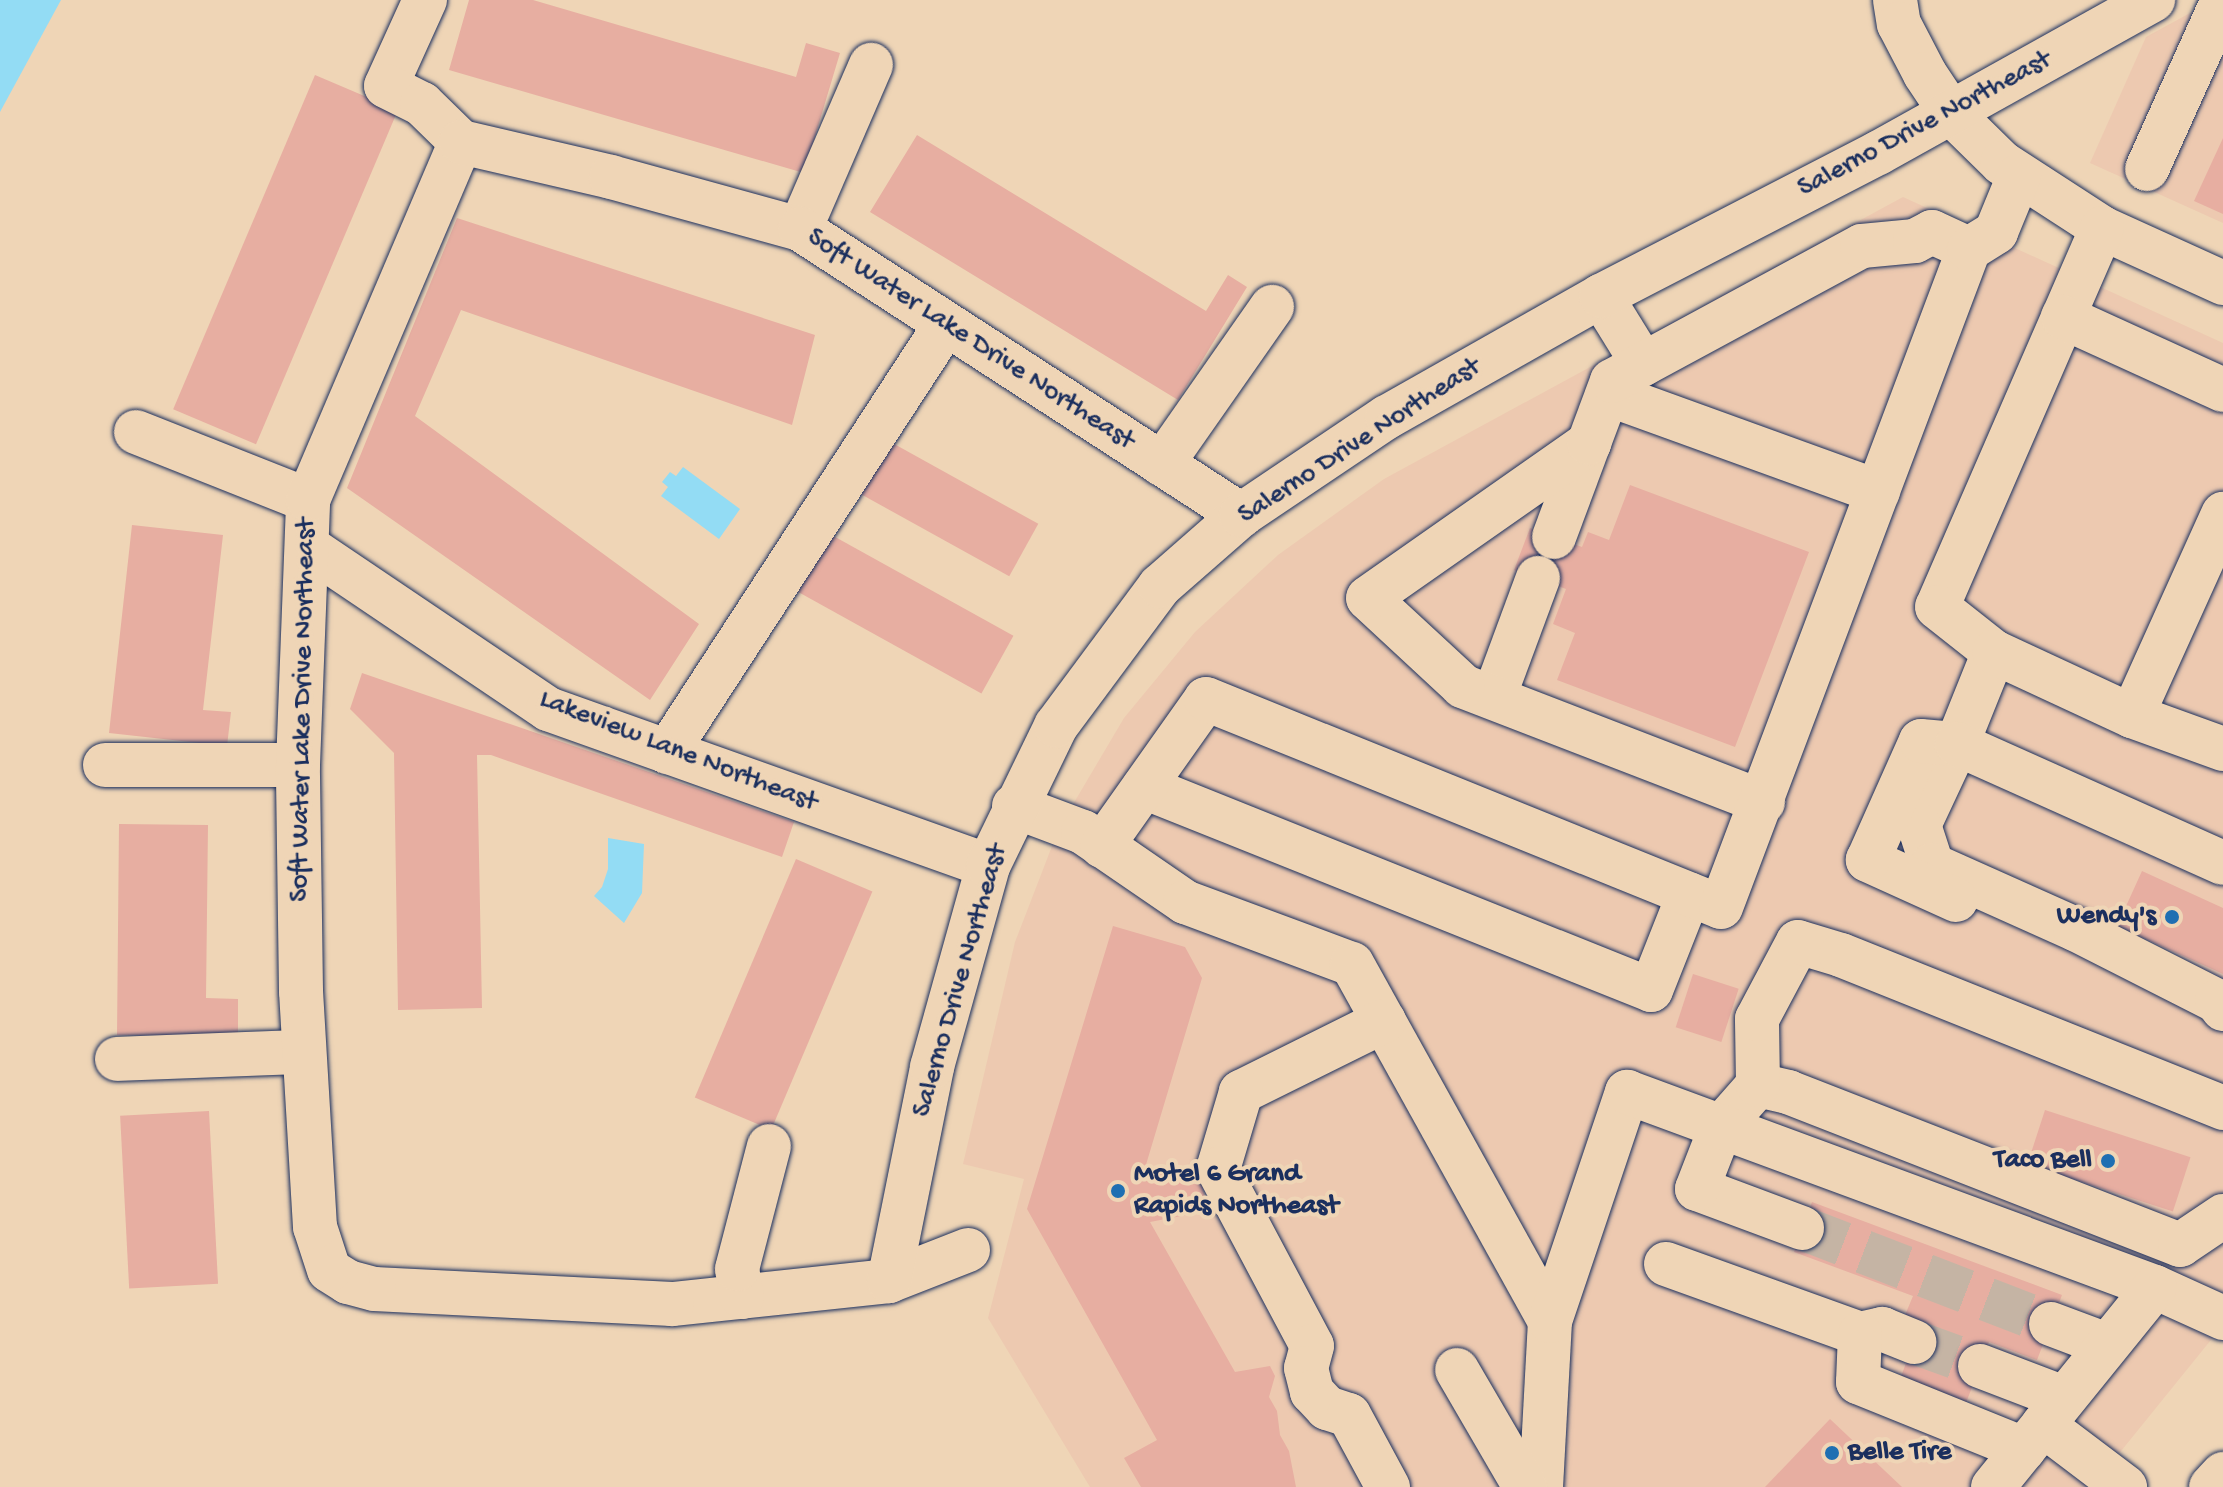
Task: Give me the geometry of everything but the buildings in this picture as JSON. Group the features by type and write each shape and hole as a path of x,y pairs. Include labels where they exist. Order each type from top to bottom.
{"street":[{"path":"425,0 386,86 422,104 461,142"},
{"path":"1895,0 1899,24 1925,74 1951,113 2019,176 2102,228 2223,283"},
{"name":"Salerno Drive Northeast","path":"889,1281 932,1067 988,866 1014,806 1056,726 1160,586 1241,515 1387,417 1601,296 1951,113 2153,0"},
{"path":"2147,169 2223,0"},
{"path":"800,229 871,65"},
{"name":"Soft Water Lake Drive Northeast","path":"742,1297 672,1304 374,1289 348,1282 329,1270 315,1227 303,1052 298,765 308,500 461,142 611,177 800,229 1241,515"},
{"path":"1102,846 1206,699 1721,907 1969,249 1996,232 2019,176"},
{"path":"2102,228 1937,607 1994,652 2132,716 2223,749"},
{"path":"1554,537 1612,381 1862,246 1915,241 1932,232 1969,249"},
{"path":"1601,296 1643,364"},
{"path":"1162,464 1272,307"},
{"path":"2063,317 2223,390"},
{"path":"667,752 946,324"},
{"path":"1608,394 1878,492"},
{"path":"136,432 308,500"},
{"path":"1589,443 1368,598 1463,686 1763,802"},
{"path":"2132,716 2209,581 2223,514"},
{"name":"Lakeview Lane Northeast","path":"308,547 548,709 988,866"},
{"path":"1494,697 1538,578"},
{"path":"1994,652 1957,744 1919,825 1932,865 2075,929 2217,1001 2223,1009"},
{"path":"2223,863 1957,744 1921,741 1868,860 2223,1024"},
{"path":"105,765 298,765"},
{"path":"1144,787 1651,990 1689,894"},
{"path":"1014,806 1083,832 1185,902 1352,964 1550,1321"},
{"path":"1802,1228 1697,1189 1721,1127 1758,1085 1757,1019 1798,942 1841,955 2223,1108"},
{"path":"1384,1021 1241,1092 1218,1169 1312,1346 1306,1368 1312,1392 1327,1408 1349,1415 1388,1487"},
{"path":"117,1059 303,1052"},
{"path":"1758,1085 1803,1098 2180,1245 2223,1216"},
{"path":"1541,1487 1550,1321 1627,1092 2155,1287 2223,1318"},
{"path":"769,1146 737,1269 742,1297 889,1281 968,1250"},
{"path":"1666,1264 1860,1334 1882,1329 1914,1342"},
{"path":"1993,1487 2155,1287"},
{"path":"2051,1324 2107,1345"},
{"path":"1860,1334 1858,1382 2044,1424"},
{"path":"1980,1366 2044,1424 2125,1487"},
{"path":"1457,1370 1525,1487"},
{"path":"2211,1487 2223,1474"}],"shaded area":[{"path":"2214,0 2223,0 2223,223 2090,163 2146,37"},
{"path":"1903,197 2223,343 2223,1325 2092,1487 1090,1487 988,1318 1024,1179 963,1164 1015,942 1059,828 1124,718 1195,632 1278,555 1384,479"}],"water":[{"path":"0,0 61,0 0,112"},
{"path":"683,467 740,509 719,539 661,496 668,487 662,482 670,472 676,476"},
{"path":"608,838 644,844 642,893 624,923 594,896 602,887 608,869"}],"tunnel":[{"path":"1802,1228 2051,1324"},
{"path":"1914,1342 1980,1366"}],"place":[{"name":"Wendy's","path":"2172,917"},
{"name":"Taco Bell","path":"2108,1161"},
{"name":"Motel 6 Grand Rapids Northeast","path":"1118,1191"},
{"name":"Belle Tire","path":"1832,1453"}]}
